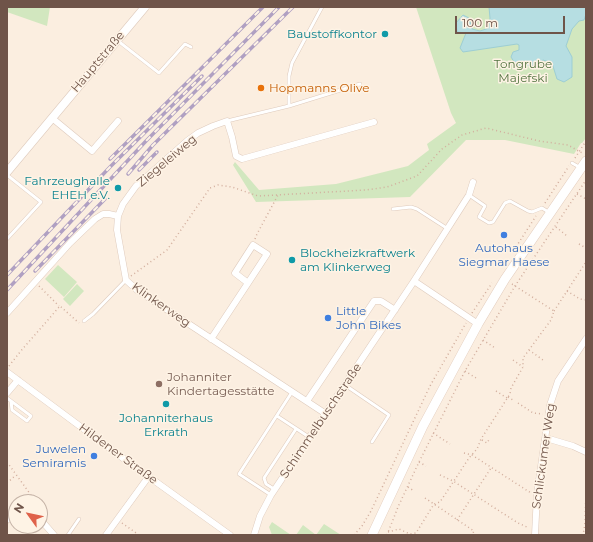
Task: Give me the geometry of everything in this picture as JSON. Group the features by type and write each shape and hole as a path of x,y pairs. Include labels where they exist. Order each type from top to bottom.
{"main road":[{"path":"372,535 423,426 478,324 505,279 584,164"}],"street":[{"name":"Hauptstraße","path":"7,172 145,7"},
{"path":"52,118 92,151 118,121"},
{"path":"226,121 232,137 236,156 242,159 374,122"},
{"name":"Ziegeleiweg","path":"118,216 129,194 187,141 198,134 226,121"},
{"name":"Schimmelbuschstraße","path":"254,535 260,516 272,492 414,282 469,195 473,182"},
{"path":"7,312 70,243 95,219 103,214 118,216"},
{"name":"Klinkerweg","path":"118,216 117,230 126,280 137,290 326,414"},
{"path":"211,339 248,283 267,254 253,245 235,273 248,283"},
{"path":"414,282 478,324"},
{"name":"Schimmelbuschstraße","path":"307,402 374,301 381,301 395,310"},
{"name":"Schlickumer Weg","path":"535,533 537,494 548,415 558,381 586,339"},
{"name":"Hildener Straße","path":"7,372 230,535"},
{"path":"7,393 18,380"},
{"path":"546,438 574,446 586,452"},
{"path":"106,535 149,476"}],"lane":[{"path":"289,106 289,76 292,63 322,7"},
{"path":"117,40 159,73 185,44 191,47"},
{"path":"226,121 289,106 360,84"},
{"path":"572,163 584,164"},
{"path":"7,175 41,202 7,239"},
{"path":"469,195 485,206 479,216 489,223 493,222 505,203 510,201 528,212 542,208 550,213"},
{"path":"393,209 411,207 417,209 448,229"},
{"path":"84,321 93,314 126,280"},
{"path":"345,385 389,415 372,442"},
{"path":"272,492 239,474 292,392"},
{"path":"7,398 11,401 31,416 27,421 12,410 11,401"},
{"path":"277,416 309,438"},
{"path":"272,492 266,484 264,478 296,429"},
{"path":"68,535 79,519"}],"path":[{"path":"126,280 167,250 210,188 218,185 232,187 258,196 366,190 387,187 417,176 442,149 462,135 486,128 539,142 568,145 579,151 586,141"},
{"path":"387,535 419,462 465,371 515,286 586,180"},
{"path":"577,194 586,199"},
{"path":"253,245 257,234 278,195"},
{"path":"555,227 567,236"},
{"path":"579,244 586,248"},
{"path":"388,532 399,529 410,534 416,533 434,504 440,502 453,481 477,450 481,439 508,397 511,388 524,367 523,358 550,320 554,311 586,262"},
{"path":"505,279 554,311"},
{"path":"35,282 79,323 84,321"},
{"path":"567,291 580,299 586,300"},
{"path":"7,369 60,306"},
{"path":"483,340 495,348"},
{"path":"529,350 543,360"},
{"path":"513,360 524,367"},
{"path":"465,371 476,378"},
{"path":"496,391 513,400"},
{"path":"518,403 533,413 548,415"},
{"path":"434,433 450,444"},
{"path":"481,439 487,443 490,438"},
{"path":"464,453 472,455 530,493 537,494"},
{"path":"7,462 30,494"},
{"path":"419,462 426,466"},
{"path":"457,520 491,468"},
{"path":"7,483 16,475"},
{"path":"440,475 453,481 535,533"},
{"path":"408,487 414,491"},
{"path":"581,535 584,531 586,522 586,491"},
{"path":"425,498 474,531 472,535"},
{"path":"117,520 139,535"}],"green space":[{"path":"7,7 50,7 47,26 7,12"},
{"name":"Tongrube Majefski","path":"416,7 586,7 586,138 574,154 505,140 466,140 410,197 256,202 233,165 235,162 259,190 336,184 408,166 429,150 427,144 456,123 451,113"},
{"path":"58,265 77,282 64,297 45,279"},
{"path":"77,284 84,291 70,306 63,299"},
{"path":"272,522 291,535 272,535 269,527"},
{"path":"324,524 341,535 316,535"},
{"path":"303,525 316,535 296,535"}],"water":[{"path":"489,7 586,7 584,20 579,21 572,29 566,46 572,57 572,77 564,82 557,79 552,63 543,60 535,66 516,65 511,57 513,52 519,50 519,45 517,44 463,52 460,48 466,33 457,32 456,23 463,15 469,18 472,29 480,31 489,28"}],"railway":[{"path":"110,159 263,7"},
{"path":"7,290 146,141 279,7"},
{"path":"128,174 153,145 293,7"},
{"path":"7,275 110,167 202,76"},
{"path":"139,170 157,152"},
{"path":"35,271 105,199"}],"place":[{"name":"Baustoffkontor","path":"385,34"},
{"name":"Hopmanns Olive","path":"261,88"},
{"name":"Fahrzeughalle EHEH e.V.","path":"118,188"},
{"name":"Autohaus Siegmar Haese","path":"504,235"},
{"name":"Blockheizkraftwerk am Klinkerweg","path":"292,260"},
{"name":"Little John Bikes","path":"328,318"},
{"name":"Johanniter Kindertagesstätte","path":"159,384"},
{"name":"Johanniterhaus Erkrath","path":"166,404"},
{"name":"Juwelen Semiramis","path":"94,456"}]}
